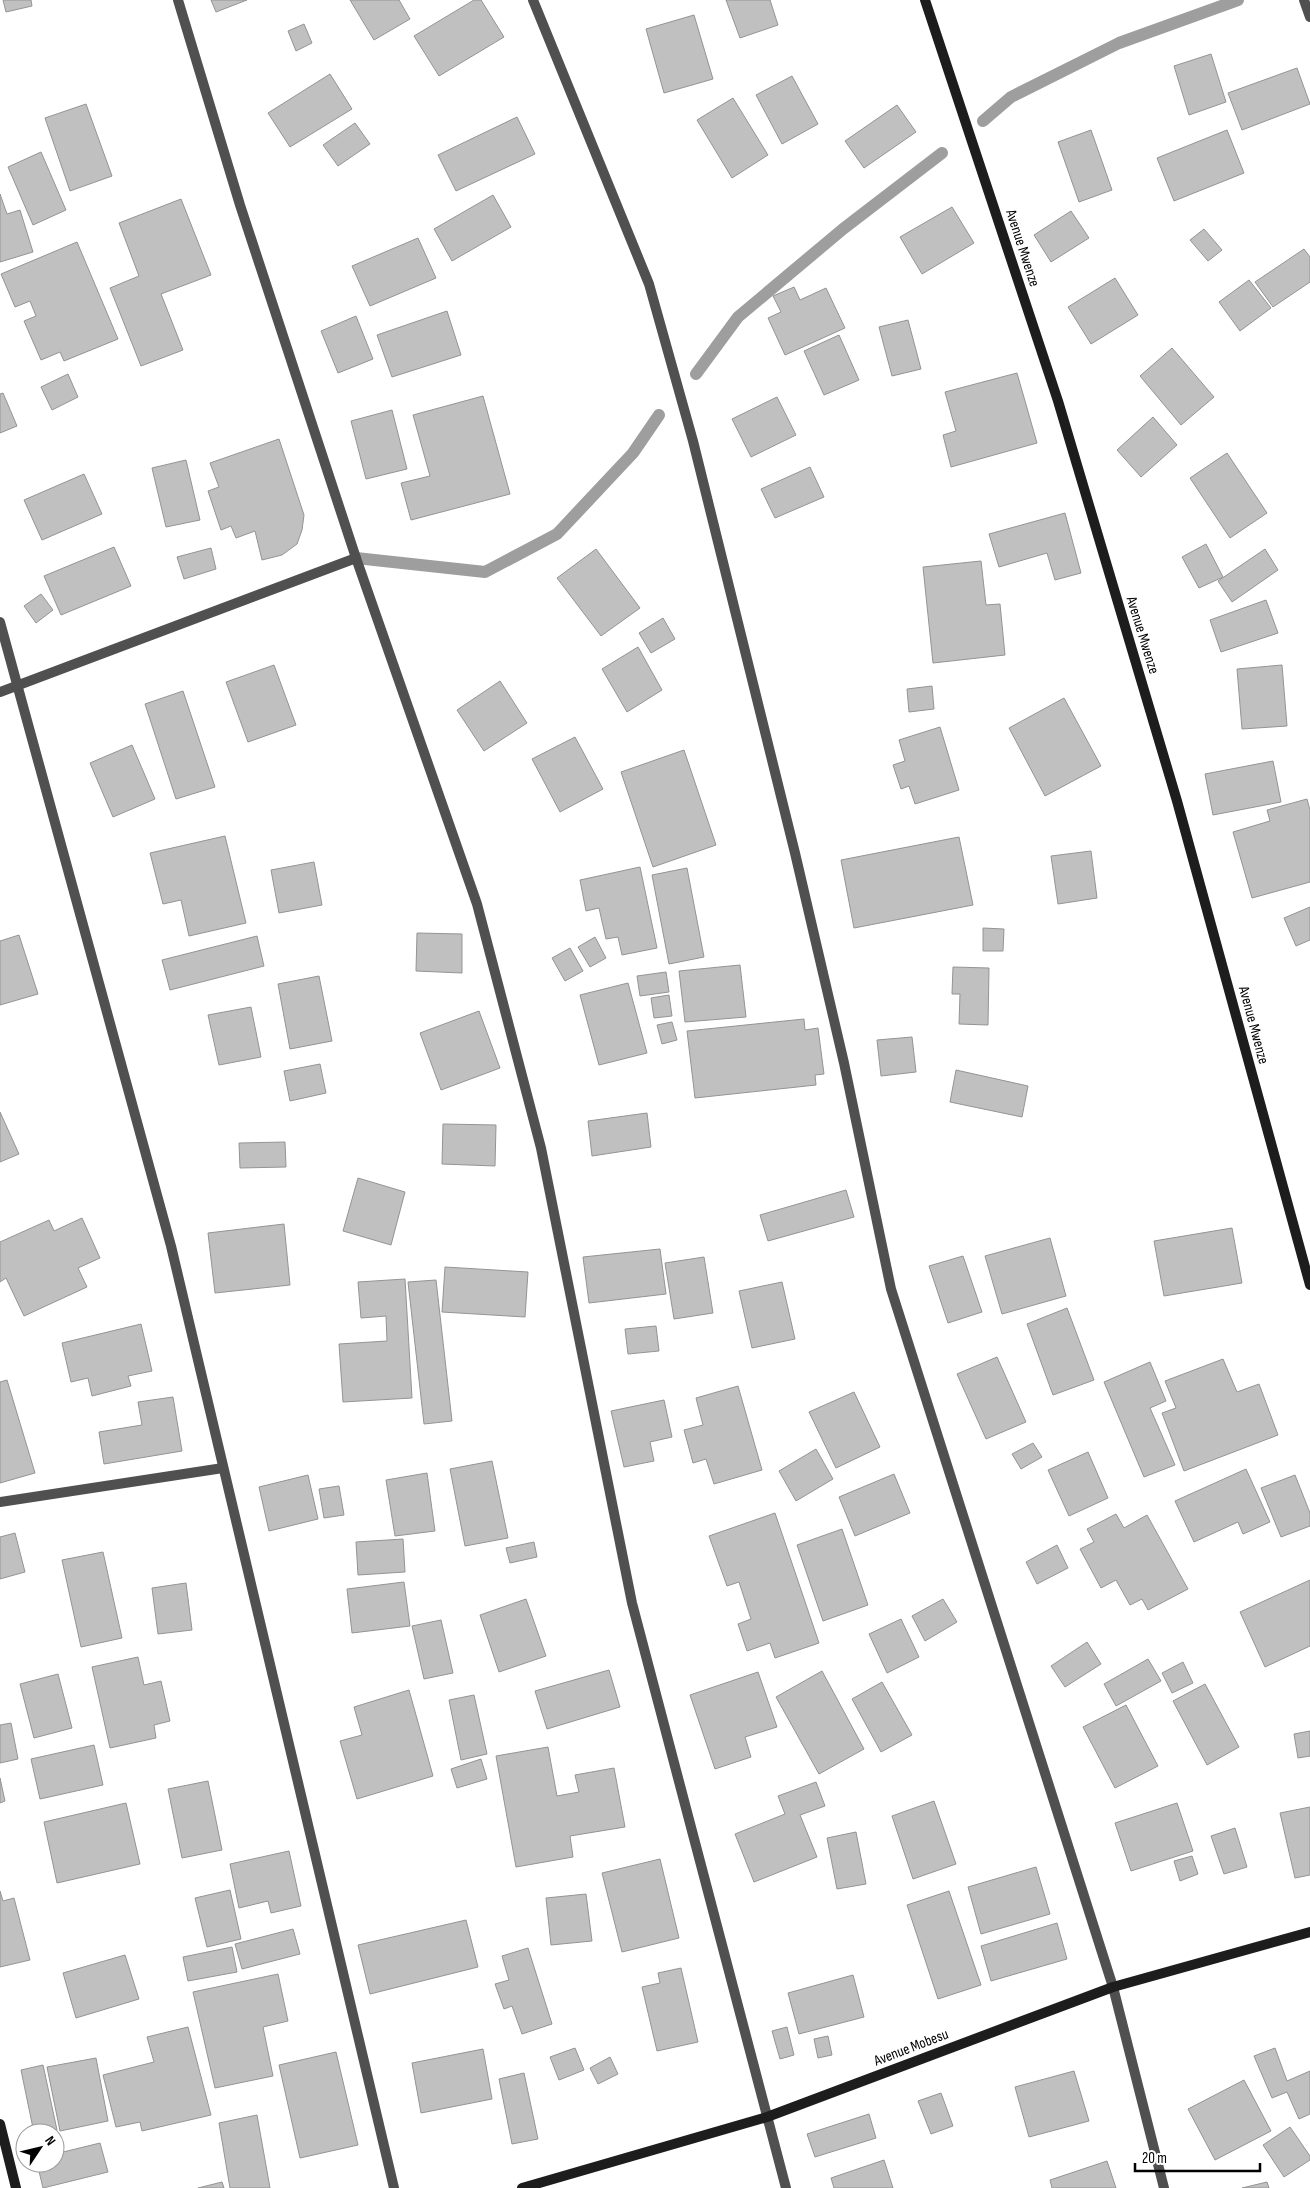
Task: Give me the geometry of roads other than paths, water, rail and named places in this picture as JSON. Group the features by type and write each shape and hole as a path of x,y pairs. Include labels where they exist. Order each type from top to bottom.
{"street":[{"path":"178,0 240,204 356,558 477,904 541,1148 632,1603 786,2188"},
{"path":"533,0 649,284 693,441 795,853 844,1063 891,1289 1113,1987 1164,2188"},
{"name":"Avenue Mwenze","path":"925,0 1061,411 1177,801 1310,1285"},
{"path":"1304,0 1310,17"},
{"path":"0,692 356,558"},
{"path":"0,622 170,1246 394,2188"},
{"path":"0,1502 224,1468"},
{"name":"Avenue Mobesu","path":"522,2188 767,2118 1113,1987 1310,1932"},
{"path":"0,2124 16,2188"}],"waterway":[{"path":"983,121 1011,97 1119,43 1238,0"},
{"path":"696,374 738,317 843,229 942,153"},
{"path":"356,558 485,572 557,534 633,453 659,415"}]}
